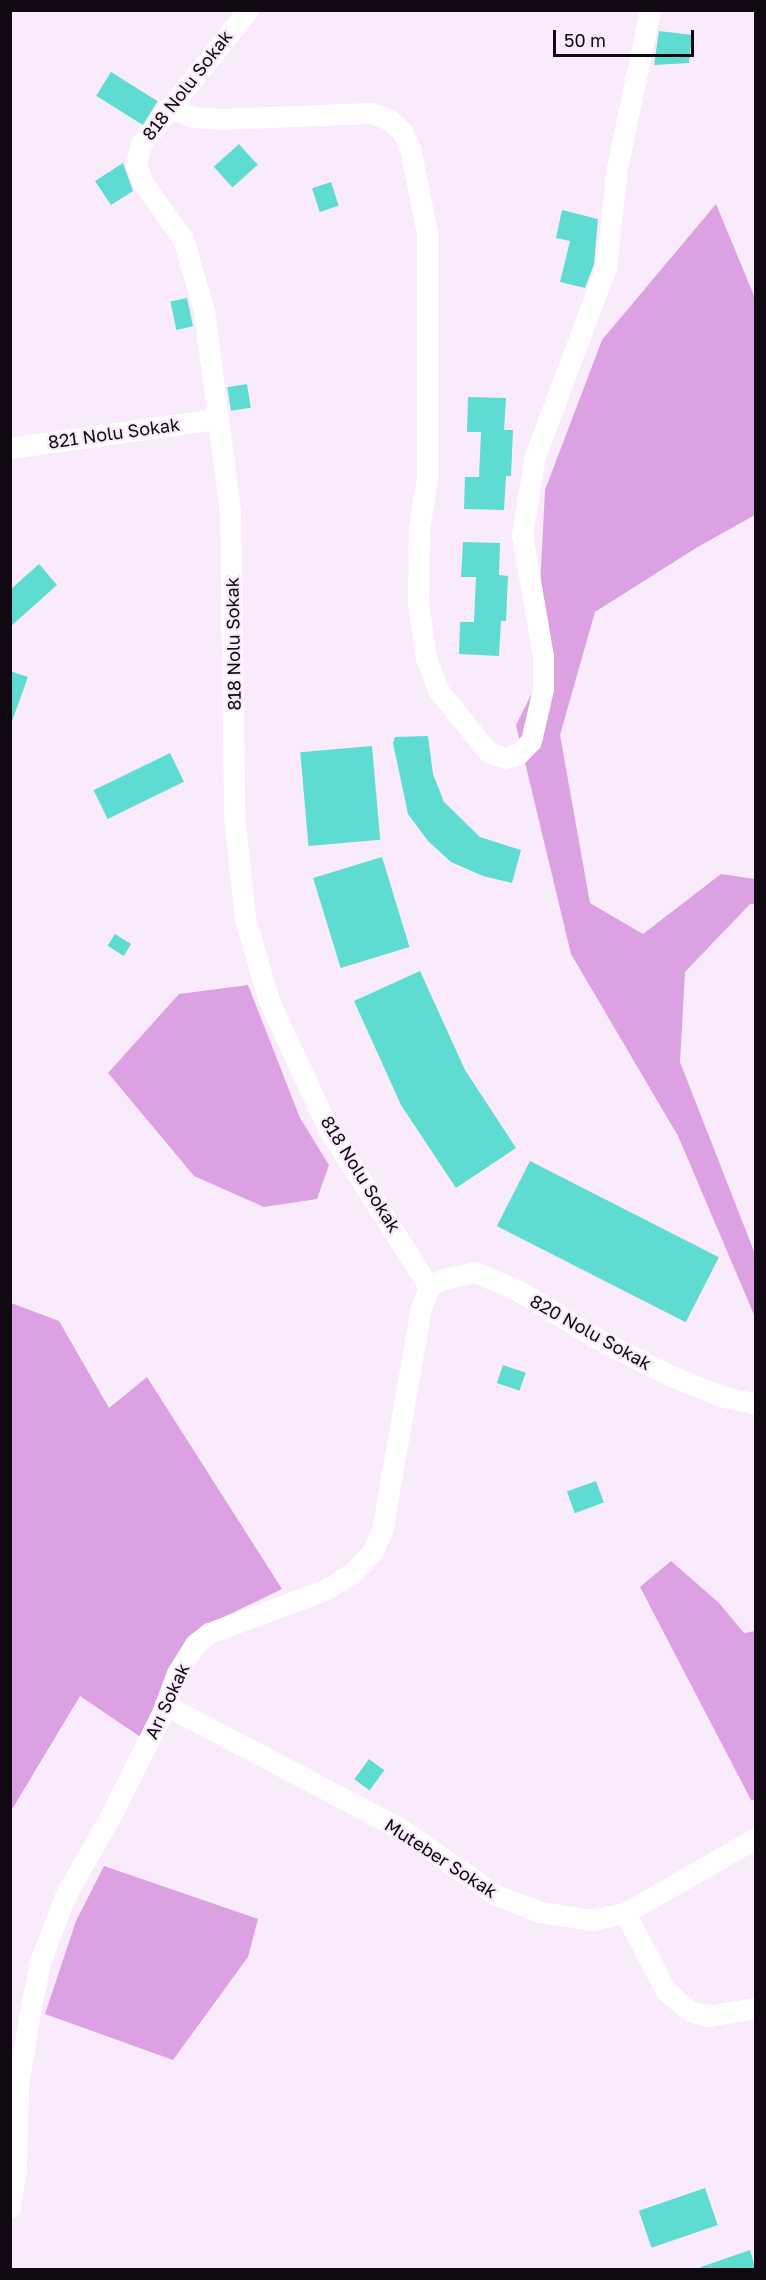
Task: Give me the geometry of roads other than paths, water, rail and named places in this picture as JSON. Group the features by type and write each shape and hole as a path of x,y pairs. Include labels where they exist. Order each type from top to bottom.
{"street":[{"name":"818 Nolu Sokak","path":"248,10 141,144 136,164 143,183 183,238 204,311 230,512 234,816 245,918 269,1000 328,1128 429,1287"},
{"path":"169,107 193,117 220,119 371,113 389,120 402,131 410,148 427,234 427,478 419,529 418,592 426,658 438,690 488,752 505,758 518,754 531,741 543,689 543,656 522,535 535,456 606,267 617,168 650,10"},
{"name":"821 Nolu Sokak","path":"10,448 217,419"},
{"name":"820 Nolu Sokak","path":"429,1287 443,1279 475,1272 519,1291 598,1339 671,1376 724,1397 756,1404"},
{"name":"Arı Sokak","path":"10,2207 16,2167 18,2086 40,1962 66,1894 111,1815 165,1705 177,1674 195,1644 209,1633 327,1589 353,1572 372,1552 382,1532 421,1308 429,1287"},
{"name":"Muteber Sokak","path":"165,1705 401,1829 496,1895 540,1912 581,1918 625,1913 756,1838"},
{"path":"625,1913 666,1991 690,2011 708,2016 756,2008"}]}
